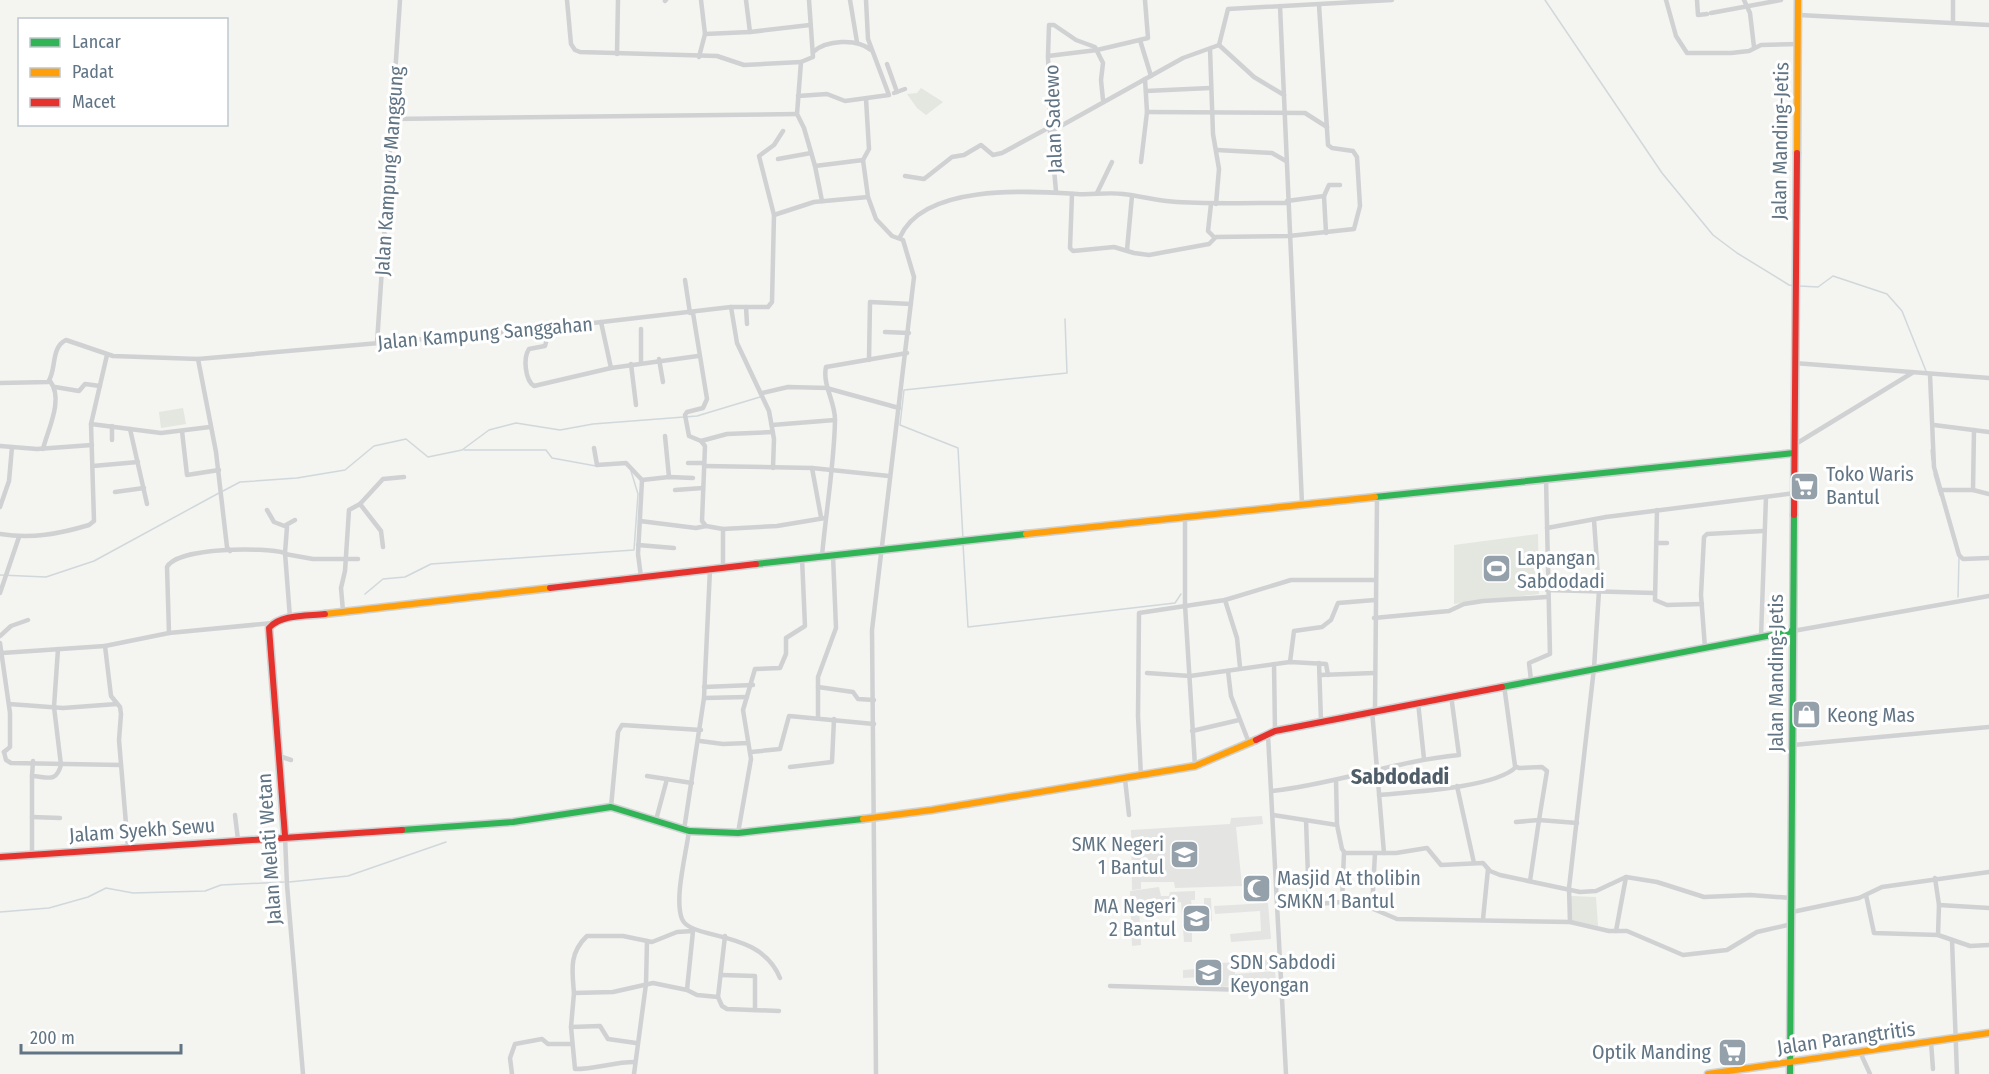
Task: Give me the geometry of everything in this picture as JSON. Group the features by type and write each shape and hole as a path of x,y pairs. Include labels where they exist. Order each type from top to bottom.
{"street":[{"name":"Jalan Kampung Manggung","path":"378,343 400,0"},
{"path":"567,0 571,44 574,50 617,54 717,56 744,65 801,62 809,60 818,48 836,44 857,42 871,50"},
{"path":"617,54 618,0"},
{"path":"699,57 705,34 700,0"},
{"path":"746,0 750,32"},
{"path":"808,0 813,52"},
{"path":"850,0 857,42"},
{"path":"866,0 867,34 889,94"},
{"path":"1144,0 1149,37 1140,40 1151,76"},
{"path":"1219,45 1228,9 1392,0"},
{"path":"1666,0 1676,36 1687,53 1731,53 1749,51 1761,45 1799,44"},
{"path":"1697,0 1698,15 1748,8 1781,0"},
{"path":"1744,0 1748,8 1754,47"},
{"name":"Jalan Manding-Jetis","path":"1790,1074 1794,284 1798,0"},
{"path":"1953,0 1953,22"},
{"path":"1210,49 1211,111 1217,150 1213,204 1208,231 1214,237 1289,236 1353,230 1357,224 1360,206 1356,154 1353,151 1329,147 1319,5"},
{"path":"1280,6 1302,504"},
{"path":"1798,15 1989,25"},
{"path":"705,34 750,32 810,25"},
{"path":"1047,56 1047,30 1052,25 1076,40 1092,45 1103,63 1101,80 1104,100"},
{"name":"Jalan Sadewo","path":"1056,191 1050,129 1047,56 1097,50 1140,40"},
{"path":"905,177 924,179 955,156 964,155 981,146 995,156 1183,58 1219,45"},
{"path":"1219,45 1254,77 1284,95"},
{"path":"801,62 797,114 815,166 822,201"},
{"path":"887,64 897,92"},
{"path":"1141,162 1147,112 1145,79"},
{"path":"1146,91 1210,88"},
{"path":"798,96 823,94 841,101 866,99 905,89"},
{"path":"866,99 869,149 863,160 868,197 876,219 892,236 900,237 906,246 914,277 907,353 889,476 873,621 876,1074"},
{"path":"1147,112 1308,114 1327,127"},
{"path":"392,119 797,114"},
{"path":"783,132 774,145 759,156 774,215 822,201 868,197"},
{"path":"1217,150 1272,153 1286,161"},
{"path":"778,159 811,153"},
{"path":"815,166 863,160"},
{"path":"1097,193 1112,162"},
{"path":"1326,233 1324,196 1329,185 1340,185"},
{"path":"900,237 908,224 919,216 964,196 992,191 1097,193 1213,204 1287,202 1324,196"},
{"path":"1072,194 1071,251 1089,251 1106,247 1140,254 1161,253 1209,244 1214,237"},
{"path":"1127,250 1132,196"},
{"name":"Jalan Kampung Sanggahan","path":"107,355 198,359 550,328 731,307 771,305 774,215"},
{"path":"685,280 698,356 707,390 707,402 703,408 687,412 685,418 689,436 701,441 705,446 702,521 706,526"},
{"path":"869,360 870,302 911,304"},
{"path":"731,307 737,344 762,393 772,425 773,468"},
{"path":"746,307 747,324"},
{"path":"601,322 611,368"},
{"path":"550,328 545,346 527,350 527,371 532,385 558,382 641,362 698,356"},
{"path":"641,329 641,362"},
{"path":"885,332 909,333"},
{"path":"0,534 19,537 52,535 92,523 95,504 91,424 107,355 72,340 61,342 57,349 50,381"},
{"path":"822,556 823,517 835,420 825,372 828,365 907,353"},
{"path":"198,359 219,471 227,547 230,551"},
{"path":"659,359 663,382"},
{"path":"1794,363 1989,378"},
{"path":"631,364 636,405"},
{"path":"1794,445 1912,373"},
{"path":"1928,375 1934,425 1934,467 1960,558 1989,558"},
{"path":"0,383 50,381"},
{"path":"43,449 55,406 55,387 50,381"},
{"path":"55,387 79,391 85,384 100,386"},
{"path":"762,393 788,387 830,391 899,408"},
{"path":"772,425 835,420"},
{"path":"91,424 161,433 210,427"},
{"path":"1934,425 1989,432"},
{"path":"112,426 112,440"},
{"path":"130,429 147,504"},
{"path":"1973,490 1974,430"},
{"path":"182,431 187,475 219,471"},
{"path":"701,441 727,434 773,432"},
{"path":"664,436 669,477"},
{"path":"0,446 43,449 92,445"},
{"path":"0,507 9,481 12,447"},
{"path":"594,448 597,465 626,463 642,480 638,545 640,577"},
{"path":"2,653 105,646 168,633 273,623 290,618 343,611 882,549 1794,453"},
{"path":"93,466 138,462"},
{"path":"688,463 812,468 889,476"},
{"path":"812,468 823,517"},
{"path":"343,611 341,588 349,510 360,504 382,479 404,477"},
{"path":"642,480 669,477 693,478"},
{"path":"1531,680 1529,663 1550,654 1546,479"},
{"path":"115,492 144,488"},
{"path":"675,490 703,488"},
{"path":"1940,490 1973,490 1989,494"},
{"path":"1547,528 1657,510 1794,493"},
{"path":"1761,638 1766,497"},
{"path":"1377,498 1373,710 1384,853"},
{"path":"360,504 381,531 383,547"},
{"path":"267,510 274,522 286,525 295,520"},
{"path":"1657,510 1655,600 1663,604 1702,604"},
{"path":"640,520 696,528 706,526 723,529 777,525 823,517"},
{"path":"1185,517 1185,605 1196,766"},
{"path":"1570,922 1569,888 1594,668 1599,591 1594,520"},
{"path":"286,525 285,553 290,618"},
{"path":"723,529 723,568"},
{"path":"1705,648 1702,604 1704,536 1763,531"},
{"path":"0,593 10,570 19,537"},
{"path":"1656,543 1667,543"},
{"path":"638,545 674,548"},
{"path":"168,633 166,570 171,560 189,553 230,551 285,553 313,559 358,559"},
{"path":"818,718 820,671 836,631 833,555"},
{"path":"738,832 751,752 743,710 757,667 780,668 786,654 786,638 805,626 802,558"},
{"path":"693,931 686,926 680,909 686,831 700,741 704,698 710,569"},
{"path":"1141,777 1138,716 1139,613 1225,600 1291,580 1375,580"},
{"path":"1547,590 1654,593"},
{"path":"701,730 622,725 618,732 611,807 686,831 738,832 874,818 1141,777 1196,766 1275,731 1321,721 1594,668 1989,596"},
{"path":"1374,618 1449,611 1464,604 1483,601 1547,597"},
{"path":"1225,600 1237,638 1240,667"},
{"path":"1290,662 1294,631 1322,627 1331,620 1338,603 1375,600"},
{"path":"0,636 11,626 28,620"},
{"name":"Jalan Melati Wetan","path":"273,623 270,631 286,875 303,1074"},
{"path":"0,643 2,670 9,704 10,747 2,752 9,762 121,765"},
{"path":"105,646 111,696 121,714 121,765 128,848"},
{"path":"32,776 57,777 61,765 54,707 58,649"},
{"path":"1147,673 1190,676 1228,671 1240,667 1290,662 1327,665 1328,675"},
{"path":"1319,663 1321,721"},
{"path":"1274,664 1275,731"},
{"path":"1228,671 1230,696 1249,743"},
{"path":"1320,675 1374,674"},
{"path":"704,687 753,685"},
{"path":"1504,685 1516,767"},
{"path":"818,687 853,692 856,699 874,700"},
{"path":"1272,791 1336,780 1377,768 1459,755 1451,695"},
{"path":"704,698 747,697"},
{"path":"1418,702 1424,759"},
{"path":"9,704 80,708 117,704"},
{"path":"751,752 780,749 787,717 874,724"},
{"path":"790,767 832,762 834,719"},
{"path":"1192,731 1239,720"},
{"path":"1793,745 1989,727"},
{"path":"1268,735 1286,1074"},
{"path":"700,741 723,744 748,743"},
{"path":"279,756 291,760"},
{"path":"32,855 33,761"},
{"path":"1379,795 1457,786 1506,775 1516,767 1542,767 1547,771 1530,881"},
{"path":"647,776 692,783"},
{"path":"656,820 667,779"},
{"path":"1125,779 1129,815"},
{"path":"1336,780 1337,825 1344,852 1342,902"},
{"path":"1457,786 1474,863"},
{"name":"Jalam Syekh Sewu","path":"0,857 513,822 611,807"},
{"path":"235,815 238,840"},
{"path":"1273,815 1337,825"},
{"path":"32,817 60,818"},
{"path":"1516,822 1539,819 1577,823"},
{"path":"1306,820 1309,904"},
{"path":"1344,852 1384,853 1427,848 1441,865 1483,863 1488,869 1500,875 1580,892 1596,891 1626,878 1662,883 1700,896 1792,898"},
{"path":"1372,909 1375,853"},
{"path":"1483,919 1488,869"},
{"path":"1792,912 1866,895 1882,886 1989,872"},
{"path":"1616,931 1626,878"},
{"path":"1935,878 1939,905 1938,935"},
{"path":"1866,895 1871,928 1874,933 1938,935 1970,946 1989,945"},
{"path":"1278,907 1342,902 1360,903 1401,919 1570,922 1627,931 1683,955 1727,950 1757,932 1792,924"},
{"path":"1939,905 1989,908"},
{"path":"634,1062 616,1062 595,1069 575,1069 571,1027 574,993 572,960 577,947 587,936 623,936 647,941 658,940 679,931 693,931 725,936 767,957 780,978"},
{"path":"687,990 693,931"},
{"path":"725,936 718,997 725,1009 779,1011"},
{"path":"1952,940 1957,1074"},
{"path":"634,1074 645,984 647,941"},
{"path":"721,975 755,976 755,1010"},
{"path":"574,993 613,992 645,984 718,997"},
{"path":"1110,986 1282,991"},
{"path":"571,1027 602,1026 608,1039 636,1043"},
{"name":"Jalan Parangtritis","path":"1708,1074 1989,1033"},
{"path":"512,1074 510,1058 514,1044 542,1039 548,1044 572,1044"},
{"path":"1931,1042 1933,1069"},
{"path":"1860,1052 1870,1074"}],"shaded area":[{"path":"921,88 943,102 926,115 917,108 907,94 917,93"},
{"path":"183,408 186,424 161,428 159,412"},
{"name":"Lapangan Sabdodadi","path":"1538,534 1539,594 1454,604 1454,545"},
{"name":"SMK Negeri 1 Bantul","path":"1262,816 1263,824 1236,827 1242,886 1175,888 1174,882 1141,882 1141,889 1132,890 1131,830 1230,824 1231,818"},
{"name":"MA Negeri 2 Bantul","path":"1159,887 1161,896 1169,896 1170,892 1195,891 1195,900 1191,900 1193,914 1204,913 1204,898 1211,898 1212,921 1192,923 1192,942 1184,942 1181,902 1170,905 1139,906 1141,945 1132,946 1130,891"},
{"path":"1571,896 1596,897 1598,926 1571,921"},
{"path":"1268,903 1271,939 1231,942 1230,934 1261,931 1260,911 1215,914 1214,906"},
{"name":"SDN Sabdodi Keyongan","path":"1275,959 1276,970 1235,970 1235,974 1275,971 1276,983 1221,987 1220,976 1183,978 1183,970 1220,967 1222,963"}],"waterway":[{"path":"1545,0 1662,173 1713,235 1737,253 1789,285 1795,286"},
{"path":"1799,286 1818,287 1833,276 1887,294 1902,311 1926,371"},
{"path":"963,539 958,448 900,425 904,390 1067,373 1065,319"},
{"path":"223,491 240,482 297,478 345,470 374,446 406,439 428,457 462,450 489,430 516,423 560,430 593,424 697,416 760,397"},
{"path":"464,450 546,450 552,458 596,466"},
{"path":"1931,450 1932,460"},
{"path":"365,594 383,579 405,577 431,564 634,550 638,494 631,471"},
{"path":"1934,474 1940,495"},
{"path":"0,575 46,577 94,561 219,493"},
{"path":"963,544 968,627 1175,603 1181,594"},
{"path":"1958,597 1959,557"},
{"path":"289,882 348,876 446,842"},
{"path":"0,912 49,908 88,897 106,888 133,893 205,891 221,885 284,882"}],"traffic: fast":[{"path":"1375,497 1794,453"},
{"path":"1790,1074 1794,515"},
{"path":"756,564 1026,534"},
{"path":"1502,687 1793,631"},
{"path":"402,830 513,822 611,807 689,831 738,833 863,819"}],"traffic: slow":[{"path":"1797,153 1798,0"},
{"path":"1026,534 1375,497"},
{"path":"325,614 550,588"},
{"path":"863,819 932,810 1195,766 1256,740"},
{"path":"1708,1074 1989,1033"}],"traffic: jam":[{"path":"1794,515 1797,153"},
{"path":"550,588 756,564"},
{"path":"285,836 269,628 274,623 287,618 325,614"},
{"path":"1256,740 1275,731 1502,687"},
{"path":"0,857 402,830"}],"place":[{"name":"Toko Waris Bantul","path":"1805,486"},
{"name":"Lapangan Sabdodadi","path":"1496,569"},
{"name":"Keong Mas","path":"1806,715"},
{"name":"SMK Negeri 1 Bantul","path":"1185,855"},
{"name":"Masjid At tholibin SMKN 1 Bantul","path":"1256,889"},
{"name":"MA Negeri 2 Bantul","path":"1197,918"},
{"name":"SDN Sabdodi Keyongan","path":"1209,973"},
{"name":"Optik Manding","path":"1732,1052"}],"district":[{"name":"Sabdodadi","path":"1400,776"}]}
